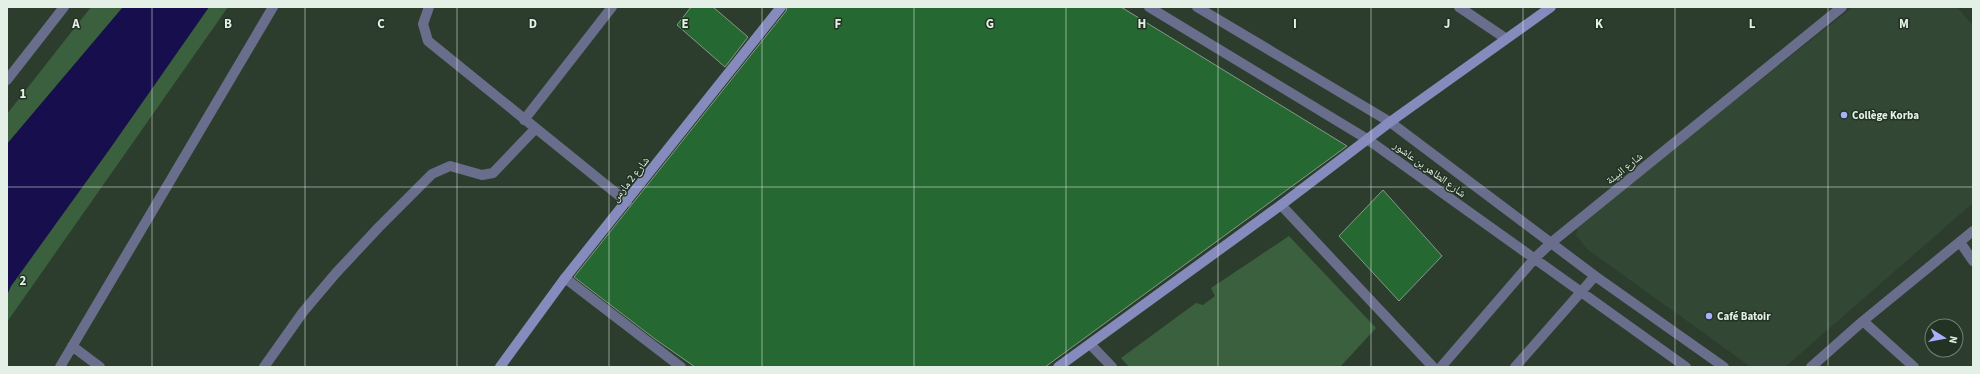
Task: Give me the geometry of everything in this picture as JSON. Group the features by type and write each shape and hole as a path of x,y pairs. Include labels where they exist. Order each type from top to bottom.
{"street":[{"path":"7,80 64,7"},
{"path":"60,367 273,7"},
{"path":"429,7 423,24 428,41 627,202"},
{"path":"524,120 612,7"},
{"name":"شارع 2 مارس","path":"500,367 566,278 781,7"},
{"name":"شارع الطاهر بن عاشور","path":"1149,7 1368,138 1686,367"},
{"name":"شارع الطاهر بن عاشور","path":"1198,7 1390,122 1552,242 1595,276 1724,367"},
{"path":"1459,7 1506,38"},
{"path":"1058,367 1281,204 1368,138 1551,7"},
{"name":"شارع البيئة","path":"1441,367 1535,258 1552,242 1842,7"},
{"path":"264,367 303,312 379,227 432,174 450,166 482,175 493,173 535,129"},
{"path":"1281,204 1433,367"},
{"path":"1811,367 1863,321 1973,230"},
{"path":"1960,242 1973,261"},
{"path":"1515,367 1582,293 1595,276"},
{"path":"566,278 681,367"},
{"path":"1863,321 1914,367"},
{"path":"1090,344 1112,367"},
{"path":"72,346 100,367"}],"shaded area":[{"path":"91,7 123,7 7,144 7,114"},
{"path":"123,7 209,7 109,150 11,286 7,295 7,144"},
{"path":"209,7 228,7 7,322 7,295 11,286 109,150"},
{"name":"Collège Korba","path":"1853,7 1957,7 1973,26 1973,203 1785,367 1751,367 1587,249 1576,235 1579,223"},
{"path":"1289,236 1376,328 1340,367 1129,367 1121,358 1196,303 1203,305 1215,296 1211,288"}],"building":[{"path":"691,7 713,7 748,37 725,67 677,25"},
{"path":"787,7 1121,7 1347,146 1045,367 695,367 655,339 574,277 786,11"},
{"path":"1383,190 1442,256 1399,301 1339,236"}],"place":[{"name":"Collège Korba","path":"1844,115"},
{"name":"Café Batoir","path":"1709,316"}]}
